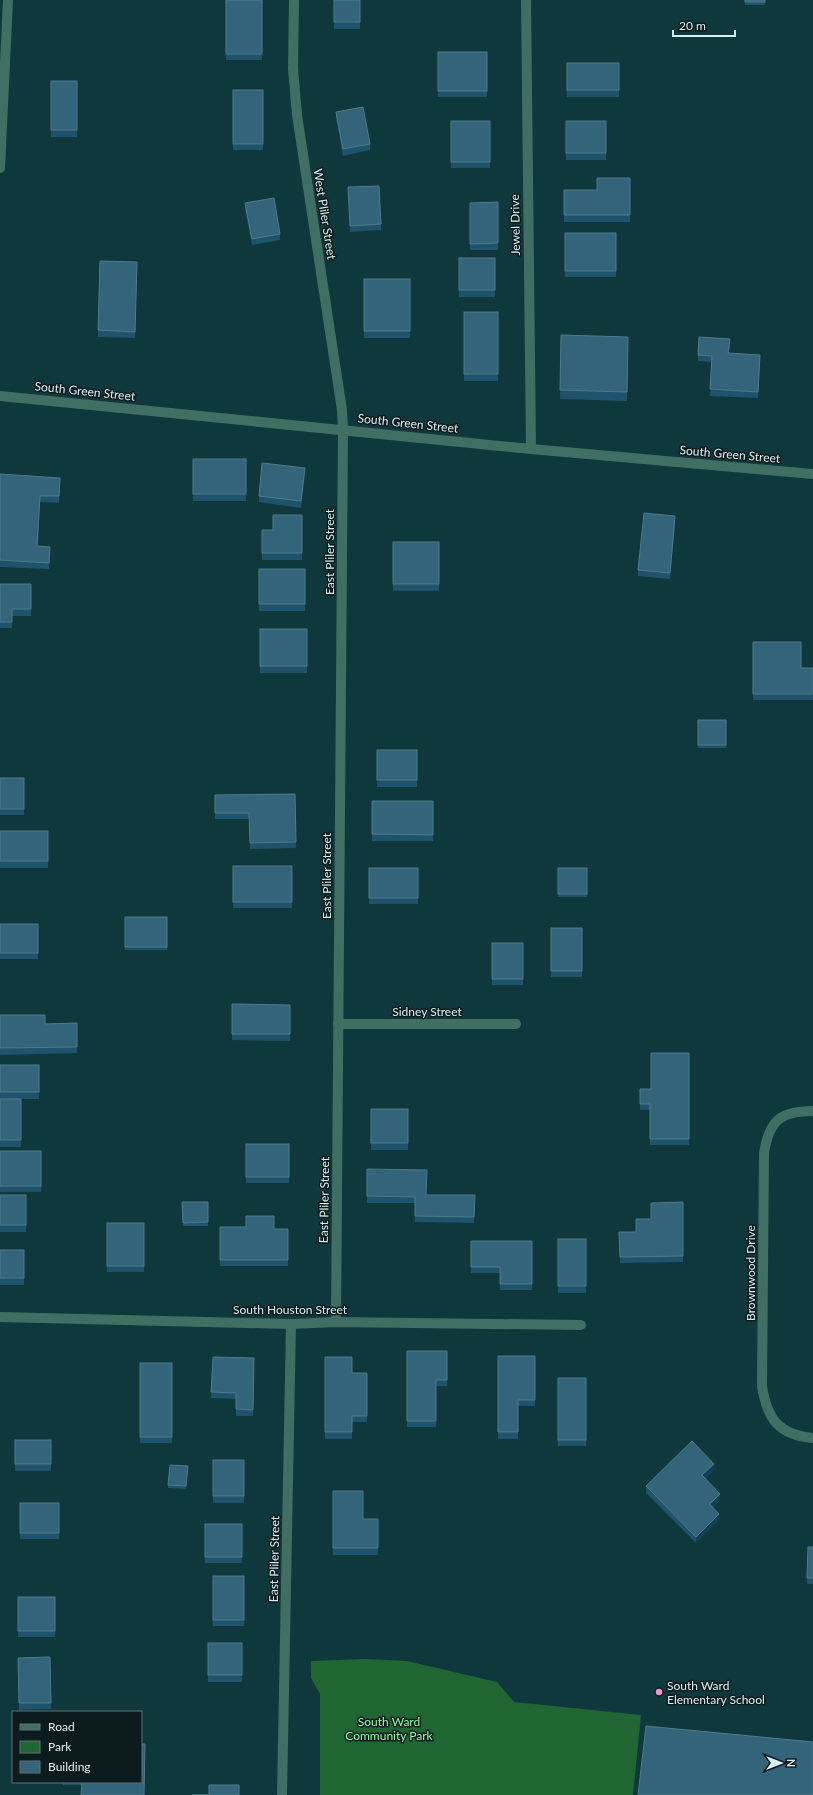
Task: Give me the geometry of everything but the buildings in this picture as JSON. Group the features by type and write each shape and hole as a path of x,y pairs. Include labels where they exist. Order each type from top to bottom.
{"street":[{"path":"0,168 8,0"},
{"name":"West Pliler Street","path":"294,0 293,69 297,115 342,410 343,430"},
{"name":"Jewel Drive","path":"526,0 531,449"},
{"name":"South Green Street","path":"0,396 531,449 813,474"},
{"name":"East Pliler Street","path":"336,1322 343,430"},
{"name":"Sidney Street","path":"338,1024 516,1024"},
{"name":"Brownwood Drive","path":"813,1112 795,1112 780,1118 768,1132 766,1141 764,1153 762,1386 766,1407 774,1422 789,1432 813,1438"},
{"name":"South Houston Street","path":"0,1316 291,1324 336,1322 581,1325"},
{"name":"East Pliler Street","path":"282,1795 291,1324"}],"green space":[{"name":"South Ward Community Park","path":"366,1659 407,1661 497,1682 514,1702 641,1715 633,1795 320,1795 320,1694 311,1678 311,1661"}],"place":[{"name":"South Ward Elementary School","path":"659,1692"}]}
